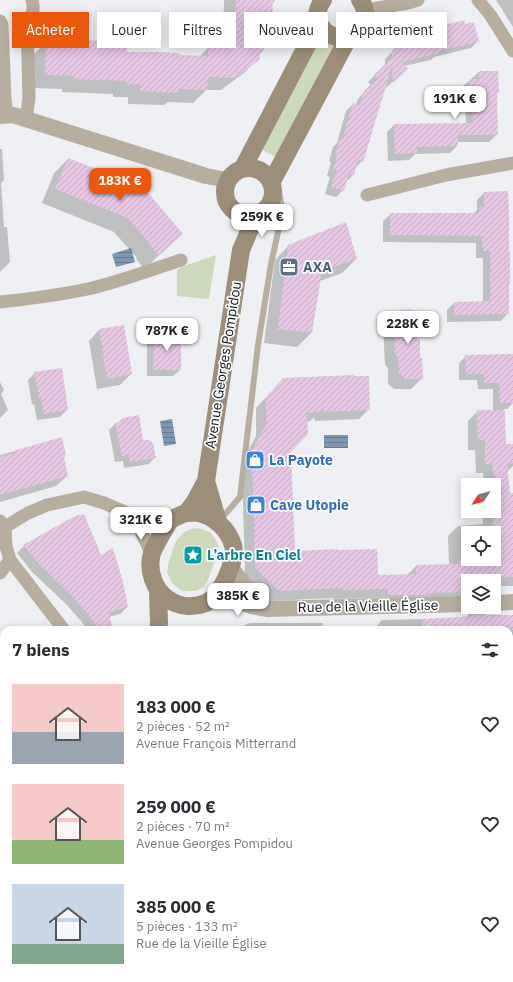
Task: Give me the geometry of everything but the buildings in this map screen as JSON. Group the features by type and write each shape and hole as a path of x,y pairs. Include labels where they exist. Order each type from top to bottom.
{"main road":[{"path":"318,12 323,0"},
{"path":"243,168 305,48"},
{"path":"271,183 343,48"},
{"path":"243,168 257,169 263,172 271,183 272,189 271,201 268,207 258,214 251,216 236,213 226,202 225,187 227,180 231,175 243,168"},
{"name":"Avenue Georges Pompidou","path":"186,513 194,503 206,481 240,250 237,221 232,209"},
{"name":"Avenue Georges Pompidou","path":"240,250 258,214"},
{"name":"Avenue Georges Pompidou","path":"206,481 218,522"},
{"path":"158,591 172,602 188,607 206,603 218,592 231,567 233,553 233,545 226,531 218,522 198,513 186,513 177,516 170,521 160,537 152,554 151,566 152,576 158,591 159,626"},
{"path":"164,626 188,607"}],"street":[{"path":"26,119 29,98 27,23 32,15 34,7 32,0"},
{"path":"363,5 408,3 418,0"},
{"path":"478,0 491,16 513,51"},
{"path":"0,21 2,25 5,99 4,116 13,115 206,176 227,180"},
{"path":"367,194 446,175 513,163"},
{"path":"0,302 23,300 87,289 181,260"},
{"path":"61,626 10,560 2,524 47,505 84,497 139,518 170,521"},
{"path":"139,518 142,534 152,554"},
{"path":"0,573 10,560"},
{"path":"231,567 245,587 267,609"},
{"name":"Rue de la Vieille Église","path":"210,600 230,599 248,606 267,609 461,604"},
{"path":"501,603 513,602"}],"lane":[{"path":"218,522 240,498 258,345 271,264 283,213 279,192 271,183"}],"green space":[{"path":"328,43 338,48 279,159 261,149 315,48 328,48"},
{"path":"216,255 209,299 177,296 177,270 181,267"},
{"path":"194,528 202,529 211,533 219,547 208,580 204,587 196,591 182,591 172,583 167,572 169,561 176,541 184,532"}],"water":[{"path":"131,248 135,262 116,267 112,254"},
{"path":"172,419 176,444 164,446 160,421"},
{"path":"324,435 348,435 348,448 324,448"}],"place":[{"name":"AXA","path":"289,267"},
{"name":"La Payote","path":"255,460"},
{"name":"Cave Utopie","path":"256,505"},
{"name":"L’arbre En Ciel","path":"193,555"}]}
